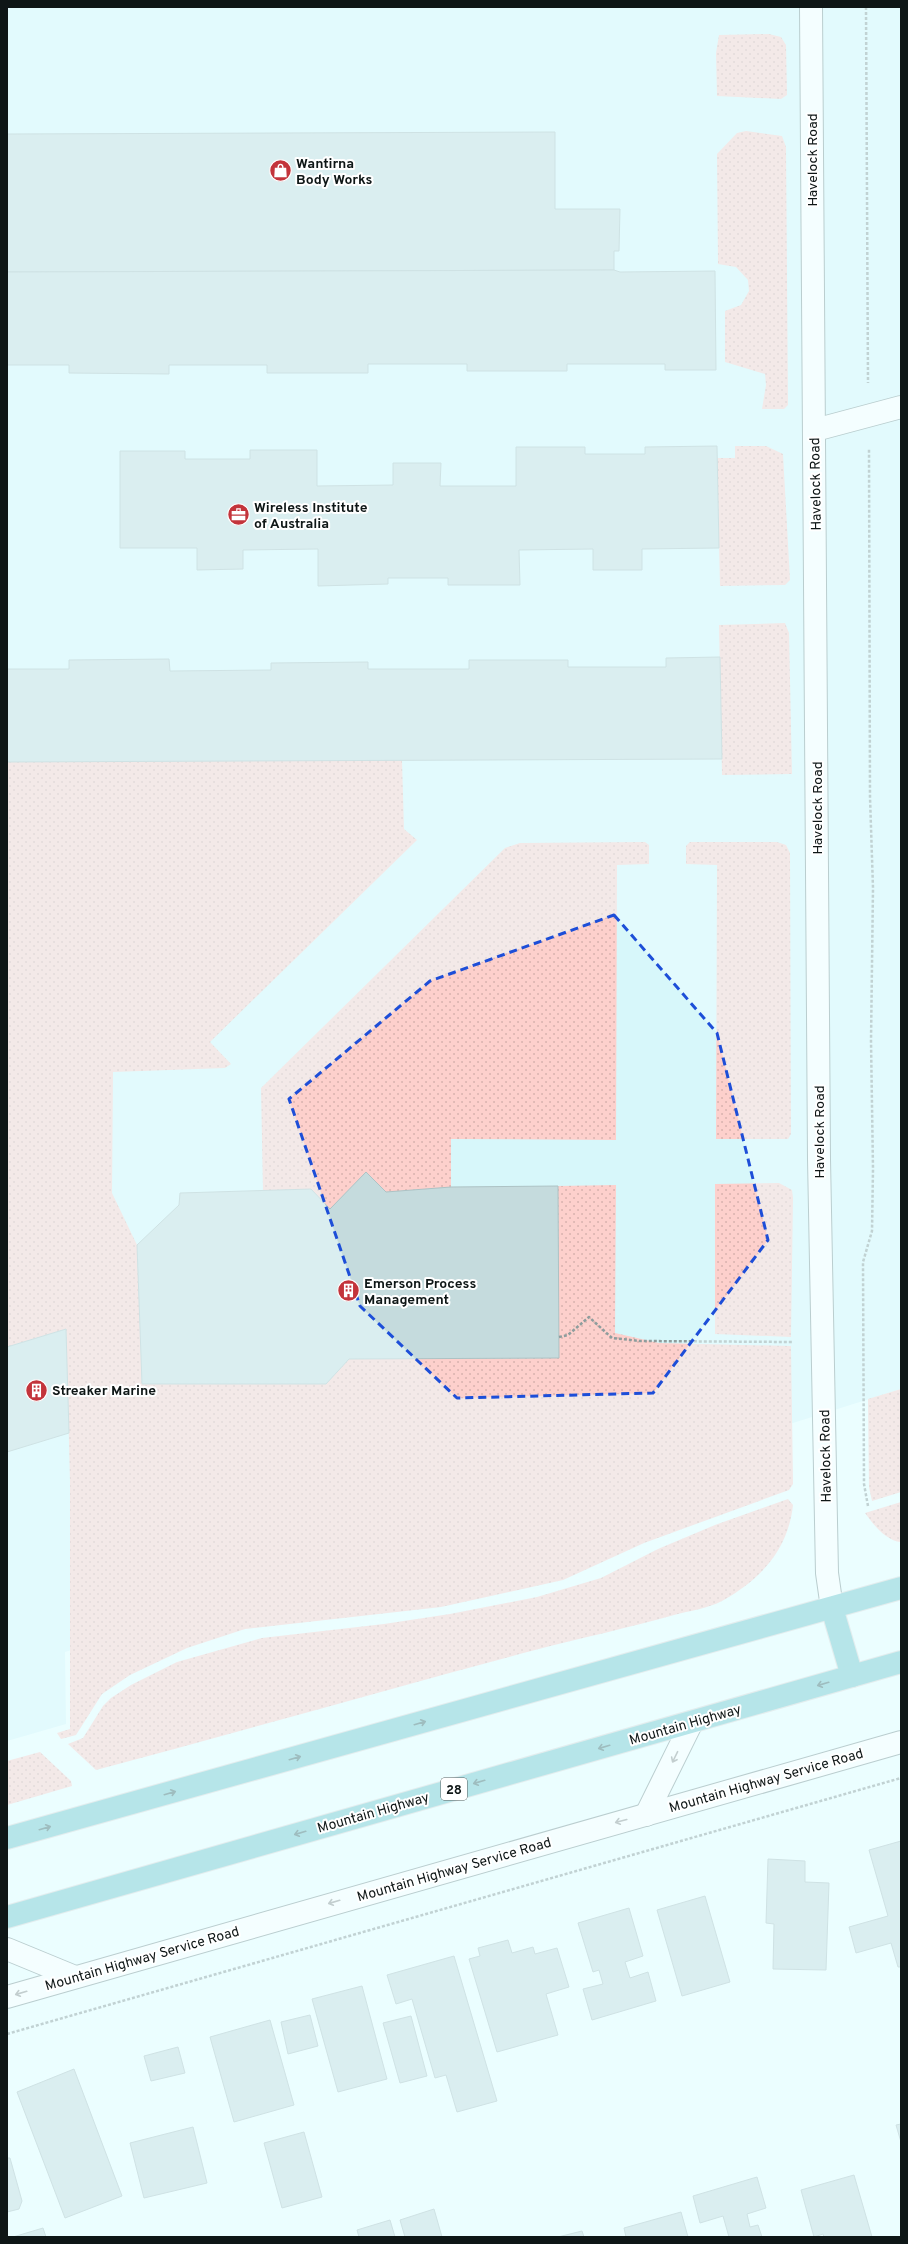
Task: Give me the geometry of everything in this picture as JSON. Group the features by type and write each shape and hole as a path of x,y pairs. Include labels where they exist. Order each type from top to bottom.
{"main road":[{"path":"7,1838 901,1588"},
{"path":"832,1608 852,1676"},
{"name":"Mountain Highway","path":"7,1917 901,1662"}],"street":[{"name":"Havelock Road","path":"811,7 819,1159 827,1573 832,1608"},
{"path":"815,430 901,407"},
{"path":"646,1815 692,1722"},
{"name":"Mountain Highway Service Road","path":"7,1997 901,1742"},
{"path":"7,1949 75,1977"}],"path":[{"path":"866,7 870,797 873,888 871,1042 872,1231 863,1262 864,1484 868,1506"},
{"path":"559,1337 568,1335 589,1317 612,1338 619,1339 640,1341 760,1340 822,1343"},
{"path":"7,2034 901,1778"}],"highlighted area":[{"path":"614,915 717,1033 768,1240 653,1393 457,1398 360,1306 289,1099 430,981"}],"shaded area":[{"path":"7,7 901,7 901,1389 65,1652 66,1724 7,1741"},
{"path":"769,34 781,37 786,45 787,95 781,99 717,96 716,53 719,35"},
{"path":"746,131 782,136 786,147 788,405 784,409 762,409 766,385 765,374 725,362 725,311 741,305 749,291 748,280 736,267 718,264 717,154 737,133"},
{"path":"735,446 766,446 783,454 790,580 785,585 720,586 717,458 735,458"},
{"path":"785,623 789,633 792,774 722,775 719,625"},
{"path":"402,760 404,829 417,840 210,1042 231,1064 225,1068 113,1072 112,1193 137,1245 142,1384 326,1384 349,1359 559,1358 558,1186 616,1185 615,1333 659,1343 791,1346 793,1484 789,1490 644,1543 563,1580 441,1607 245,1629 187,1648 130,1675 102,1694 76,1735 61,1739 57,1733 70,1729 70,1482 66,1329 7,1347 7,762"},
{"path":"645,842 649,845 649,864 617,865 616,1140 451,1139 451,1187 386,1192 366,1172 330,1209 311,1189 263,1192 261,1088 505,848 520,843"},
{"path":"690,842 777,842 786,845 790,853 791,1134 788,1139 716,1139 717,865 686,864 686,846"},
{"path":"779,1183 792,1190 793,1198 791,1337 715,1334 715,1184"},
{"path":"901,1389 901,1492 872,1501 869,1487 868,1399"},
{"path":"788,1499 793,1505 790,1521 779,1549 770,1562 749,1583 722,1601 711,1606 535,1650 96,1770 68,1744 83,1738 103,1706 111,1698 131,1685 177,1662 262,1638 384,1624 450,1614 537,1597 601,1578 658,1549 715,1525"},
{"path":"901,1502 901,1542 890,1539 885,1535 876,1527 865,1513"},
{"path":"40,1752 71,1781 72,1786 7,1805 7,1761"}],"building":[{"name":"Wantirna Body Works","path":"555,132 555,209 620,209 619,251 614,251 614,270 7,272 7,134"},
{"path":"614,270 620,272 715,271 716,370 665,370 665,364 567,364 567,371 467,371 467,364 368,364 368,373 267,373 267,365 169,365 169,374 69,373 69,365 7,365 7,272"},
{"path":"717,446 719,548 642,549 642,570 593,570 593,549 519,550 520,585 448,585 448,578 388,578 388,584 318,586 318,549 243,550 243,569 197,570 197,548 120,548 120,451 185,451 185,459 250,459 250,450 317,450 317,486 393,485 393,463 441,463 440,486 516,486 516,447 585,447 585,454 645,454 645,447"},
{"path":"720,657 722,759 7,762 7,669 69,669 69,660 169,659 170,671 271,670 271,663 368,662 368,669 469,669 469,660 568,660 568,667 666,667 666,658"},
{"name":"Emerson Process Management","path":"366,1172 386,1192 451,1187 558,1186 559,1358 349,1359 326,1384 142,1384 137,1245 179,1205 180,1193 311,1189 330,1209"},
{"name":"Streaker Marine","path":"66,1329 69,1433 7,1452 7,1347"},
{"path":"901,1841 901,1967 898,1967 891,1943 856,1953 849,1927 888,1916 869,1850"},
{"path":"768,1859 805,1861 805,1882 829,1883 826,1970 773,1969 774,1924 766,1923"},
{"path":"705,1896 730,1982 682,1996 657,1910"},
{"path":"629,1908 643,1956 625,1962 630,1978 648,1972 656,2001 592,2020 583,1989 603,1984 599,1970 593,1972 578,1923"},
{"path":"508,1940 512,1953 533,1947 535,1954 557,1948 569,1987 546,1994 558,2035 497,2052 469,1959 480,1956 478,1948"},
{"path":"454,1956 497,2101 457,2112 446,2075 435,2078 412,1999 396,2004 387,1975"},
{"path":"362,1986 387,2079 338,2092 312,1999"},
{"path":"310,2015 318,2046 288,2054 281,2022"},
{"path":"411,2016 427,2076 400,2083 383,2023"},
{"path":"270,2020 294,2105 234,2122 210,2037"},
{"path":"178,2047 185,2073 151,2081 144,2056"},
{"path":"74,2069 122,2196 65,2218 17,2092"},
{"path":"901,2124 901,2142 896,2125"},
{"path":"193,2127 207,2183 144,2198 130,2143"},
{"path":"304,2132 322,2197 282,2208 264,2143"},
{"path":"7,2158 10,2158 22,2201 19,2209 7,2212"},
{"path":"854,2175 872,2237 824,2237 823,2234 814,2237 801,2190"},
{"path":"757,2177 766,2208 747,2214 750,2227 758,2225 762,2237 729,2237 723,2216 700,2223 693,2196"},
{"path":"434,2209 442,2237 405,2237 400,2220"},
{"path":"681,2212 688,2237 626,2237 624,2228"},
{"path":"390,2220 395,2237 359,2237 357,2230"},
{"path":"43,2228 46,2237 13,2237"},
{"path":"582,2231 584,2237 558,2237"}],"place":[{"name":"Wantirna Body Works","path":"281,171"},
{"name":"Wireless Institute of Australia","path":"238,515"},
{"name":"Emerson Process Management","path":"349,1291"},
{"name":"Streaker Marine","path":"37,1390"}]}
